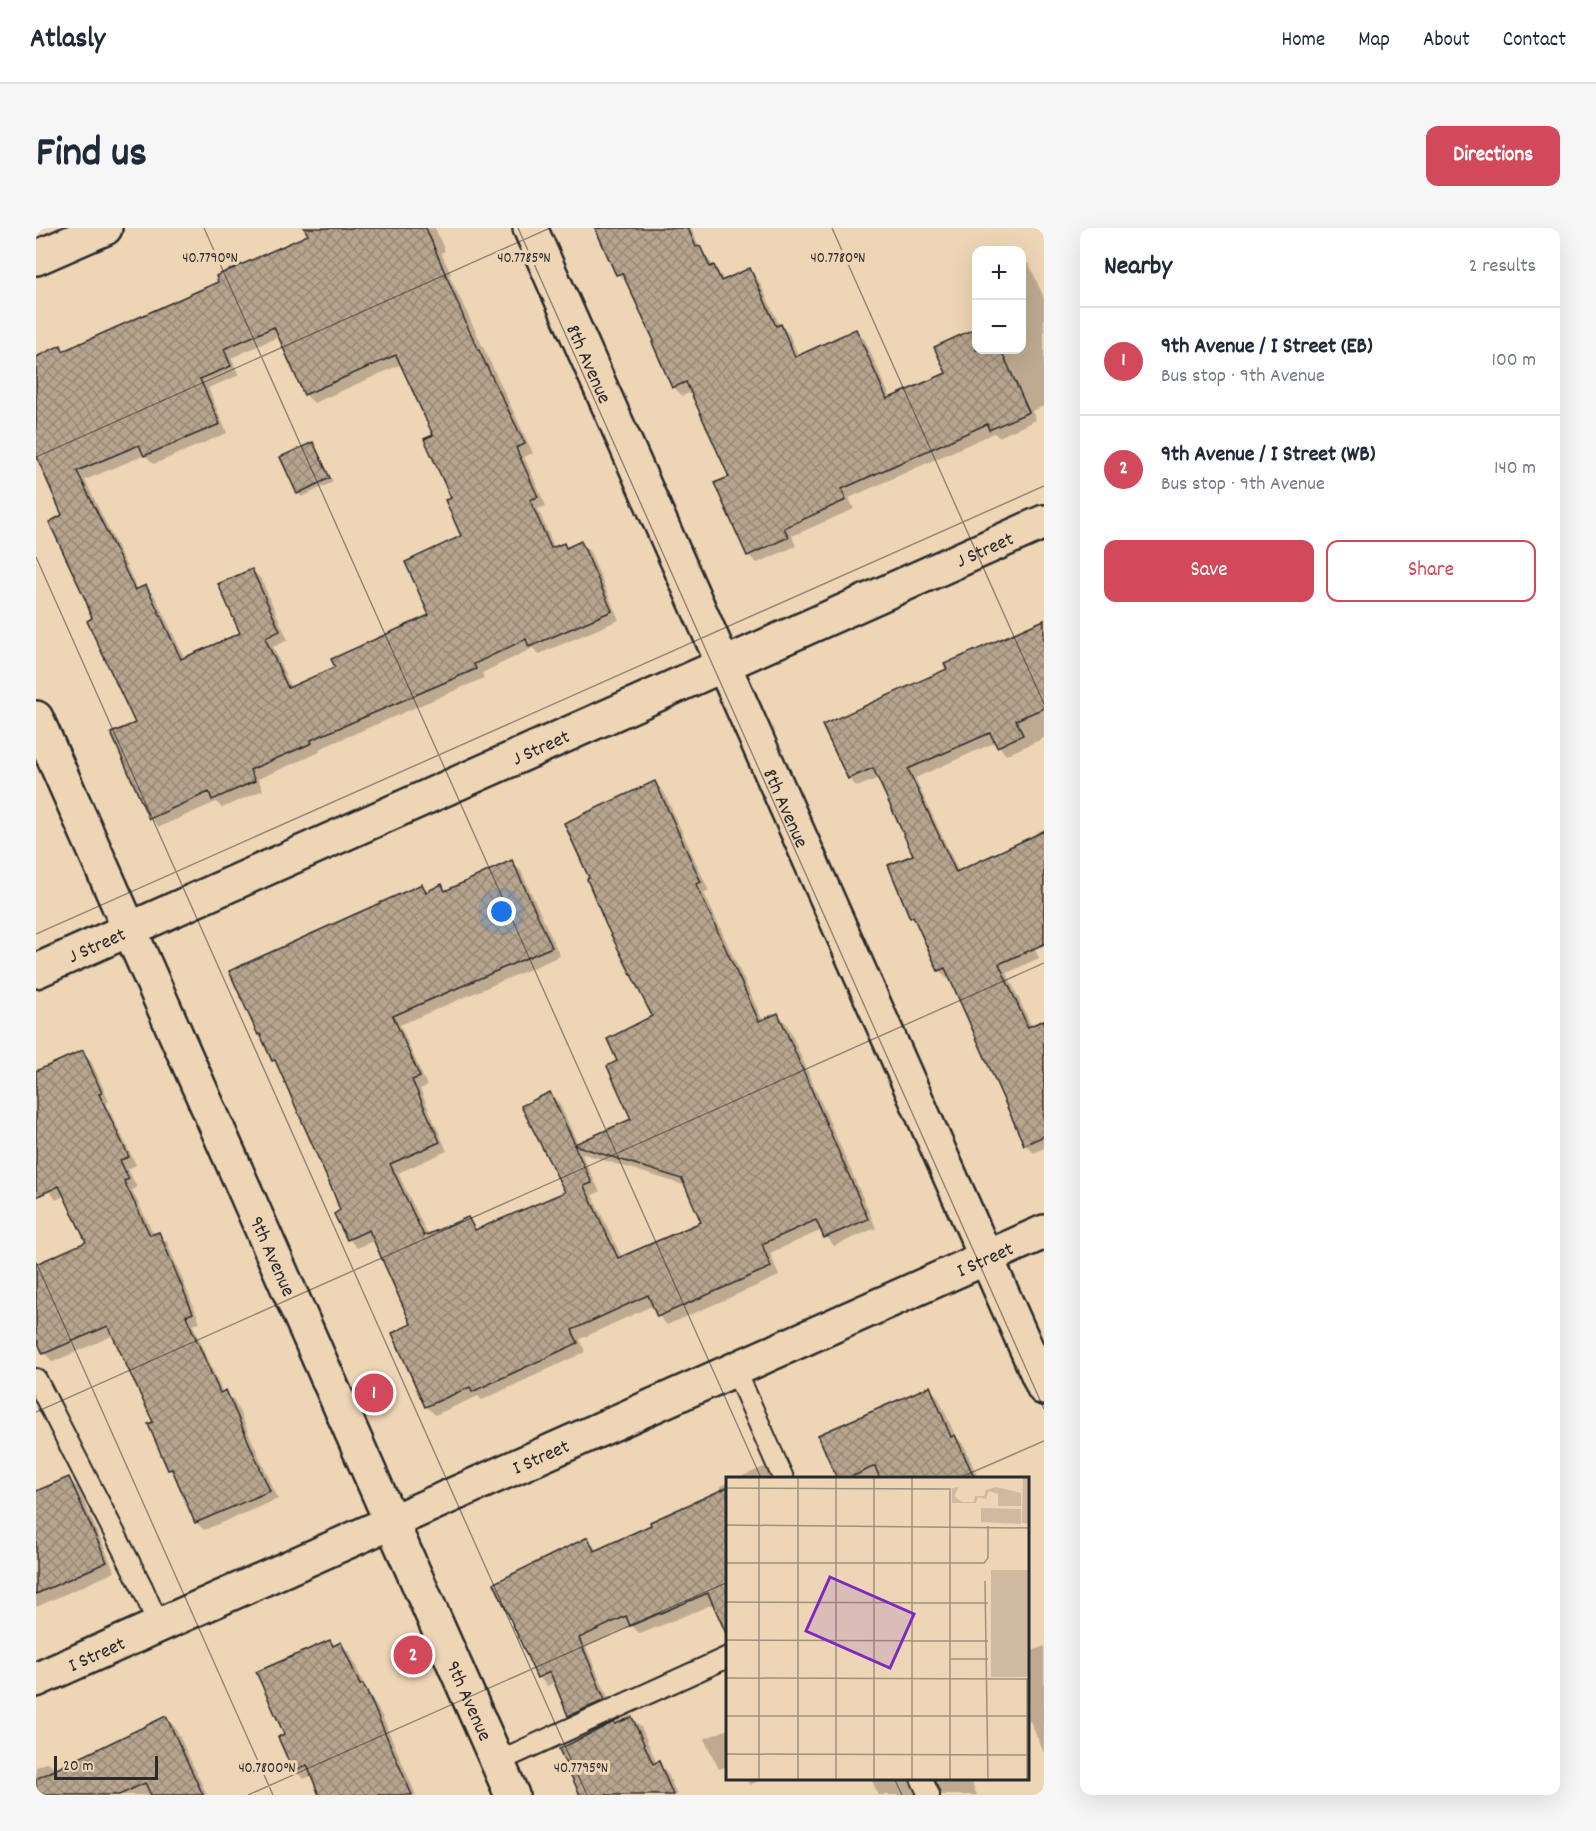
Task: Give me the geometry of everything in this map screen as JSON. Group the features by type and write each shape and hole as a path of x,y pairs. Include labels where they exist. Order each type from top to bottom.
{"street":[{"path":"36,258 105,228"},
{"name":"8th Avenue","path":"530,228 1044,1388"},
{"name":"J Street","path":"36,971 1044,522"},
{"name":"9th Avenue","path":"36,717 512,1795"},
{"name":"I Street","path":"36,1680 1044,1232"}],"lane":[{"path":"735,1369 782,1477"},
{"path":"36,1379 142,1587 159,1626"},
{"path":"497,1762 726,1658"},
{"path":"922,1780 929,1795"}],"building":[{"path":"304,228 426,228 469,330 525,444 516,448 538,497 530,500 551,548 564,543 566,548 581,541 612,611 529,647 526,639 474,664 476,669 311,740 312,743 250,770 255,781 212,800 209,792 149,819 111,733 135,723 87,621 92,618 86,601 49,522 62,515 36,455 36,357 61,345 63,351 218,282 216,276 308,235","holes":["274,327 304,395 396,355 433,435 424,439 451,498 445,500 461,536 405,562 429,615 331,659 335,667 288,688 265,638 280,631 252,569 218,584 240,633 181,659 146,585 135,590 77,471 139,445 144,456 220,424 200,379 231,366 224,349"]},
{"path":"595,228 688,228 696,247 700,246 710,267 714,265 721,281 750,268 776,326 781,324 795,357 856,329 887,399 946,373 934,347 972,330 972,354 1003,354 1029,412 989,430 987,424 842,489 846,500 784,528 789,537 747,556 714,483 729,477 686,382 672,388 652,342 654,341 622,273 616,275"},
{"path":"313,442 330,478 297,494 280,457"},
{"path":"1044,620 1044,708 1016,720 1023,735 997,747 990,733 908,769 956,872 1044,831 1044,944 999,964 1028,1027 1044,1020 1044,1136 1024,1145 945,968 938,971 913,916 910,918 888,865 913,855 873,768 848,779 822,725 947,669 944,664"},
{"path":"655,781 701,882 696,884 759,1021 778,1013 868,1219 824,1238 816,1220 762,1244 771,1267 657,1317 648,1295 572,1330 578,1343 472,1392 470,1387 425,1407 392,1333 411,1324 369,1230 347,1240 334,1214 340,1210 334,1194 275,1060 272,1061 260,1034 258,1035 229,971 422,884 426,892 442,884 445,891 512,860 552,947 393,1016 420,1077 412,1080 440,1142 390,1164 424,1236 468,1217 475,1230 565,1192 521,1106 550,1092 575,1144 631,1119 607,1066 617,1061 607,1039 652,1016 606,925 587,879 589,878 564,823","holes":["574,1145 682,1179 701,1222 618,1258 584,1186 592,1183"]},
{"path":"83,1050 102,1093 99,1094 129,1157 120,1160 129,1179 124,1181 150,1235 159,1232 193,1313 186,1316 220,1393 226,1390 270,1491 195,1523 172,1469 168,1470 148,1424 153,1422 108,1326 43,1354 36,1338 36,1264 86,1242 59,1186 36,1197 36,1071"},
{"path":"930,1386 951,1437 955,1435 974,1477 879,1477 875,1466 851,1477 836,1477 818,1435"},
{"path":"69,1477 107,1562 36,1594 36,1491"},
{"path":"726,1488 726,1634 708,1593 630,1626 626,1616 579,1638 605,1700 568,1716 550,1672 537,1678 494,1583 588,1537 594,1551 651,1525 650,1522"},
{"path":"330,1640 333,1646 341,1642 360,1685 363,1684 373,1705 412,1795 319,1795 307,1765 293,1771 278,1737 284,1734 256,1672"},
{"path":"166,1716 203,1795 151,1795 145,1783 119,1795 36,1795 36,1779"},
{"path":"632,1717 653,1764 659,1761 673,1795 580,1795 559,1749 614,1722 615,1724"}],"place":[{"name":"9th Avenue / I Street (EB)","path":"374,1393"},
{"name":"9th Avenue / I Street (WB)","path":"413,1655"}]}
